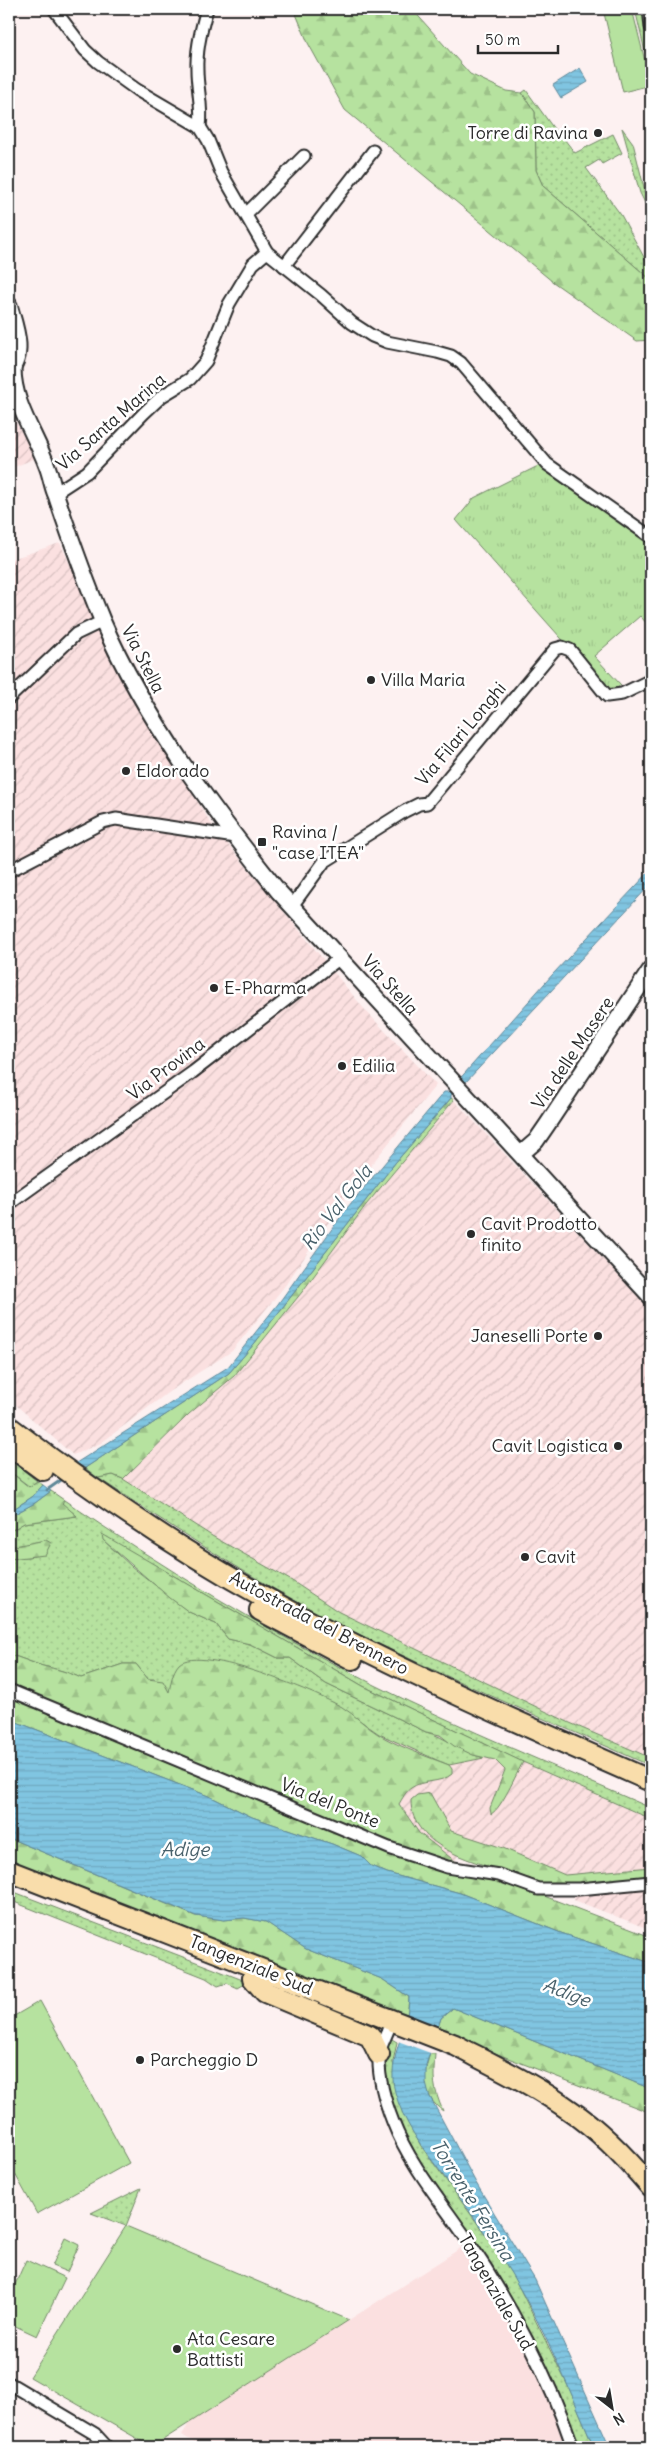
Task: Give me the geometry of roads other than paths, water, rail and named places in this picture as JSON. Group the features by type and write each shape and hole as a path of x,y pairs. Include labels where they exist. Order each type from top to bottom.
{"highway":[{"name":"Autostrada del Brennero","path":"9,1427 54,1470"},
{"name":"Autostrada del Brennero","path":"9,1445 54,1470 199,1574 292,1628 459,1710 651,1796"},
{"name":"Autostrada del Brennero","path":"81,1489 301,1617 487,1709 651,1781"},
{"name":"Tangenziale Sud","path":"9,1871 392,2028"},
{"name":"Tangenziale Sud","path":"9,1884 253,1978 439,2044 490,2066"},
{"path":"253,1978 266,1992 370,2036 379,2054"},
{"path":"490,2066 573,2112 632,2165 651,2187"},
{"path":"490,2066 567,2118 627,2170 651,2196"}],"street":[{"path":"54,9 85,50 98,62 137,90 200,127 208,140 221,172 267,252 352,322 372,336 387,342 451,356 460,363 547,464 651,537"},
{"path":"200,127 202,112 197,77 197,50 207,9"},
{"path":"649,9 651,27"},
{"path":"284,266 373,151"},
{"path":"246,214 304,156"},
{"name":"Via Santa Marina","path":"55,493 87,472 162,396 190,380 206,361 229,304 253,264 267,252"},
{"name":"Via Stella","path":"9,305 12,326 19,344 18,356 11,370 14,402 37,442 103,621 136,688 160,730 184,768 235,838 292,906 456,1087 521,1154"},
{"name":"Via Stella","path":"9,698 76,634 103,621"},
{"name":"Via Filari Longhi","path":"292,906 324,862 405,811 419,804 427,803 555,648 562,647 570,650 607,696 622,694 651,680"},
{"path":"9,871 103,822 116,818 235,838"},
{"name":"Via Provina","path":"9,1204 193,1072 340,958"},
{"name":"Via delle Masere","path":"521,1154 536,1141 651,969"},
{"path":"521,1154 651,1297"},
{"name":"Via del Ponte","path":"9,1690 389,1848 447,1867 499,1875 538,1889 579,1889 651,1882"},
{"name":"Tangenziale Sud","path":"392,2028 379,2054 386,2102 397,2133 439,2200 469,2242 512,2314 546,2382 573,2447"},
{"path":"9,2383 95,2434 107,2447"}],"water":[{"path":"580,68 588,82 561,98 553,85"},
{"path":"651,870 651,884 464,1084 451,1095 451,1098 395,1163 254,1344 229,1373 85,1468 76,1463 228,1367 278,1304 347,1208 444,1092 448,1092 553,974"},
{"path":"43,1485 51,1491 35,1503 9,1517 9,1512 32,1497"},
{"name":"Adige","path":"9,1719 211,1797 252,1817 332,1844 361,1856 371,1866 387,1873 460,1893 561,1933 651,1963 651,2089 453,2008 441,2018 426,2065 426,2083 429,2095 476,2183 535,2280 610,2447 594,2447 550,2347 512,2274 483,2230 420,2143 398,2103 393,2080 393,2067 406,2021 409,1997 382,1979 306,1949 266,1922 244,1918 224,1920 196,1916 9,1838"}],"waterway":[{"name":"Rio Val Gola","path":"47,1490 64,1478"}],"place":[{"name":"Torre di Ravina","path":"598,133"},
{"name":"Villa Maria","path":"371,680"},
{"name":"Eldorado","path":"126,771"},
{"name":"Ravina / \"case ITEA\"","path":"262,842"},
{"name":"E-Pharma","path":"214,988"},
{"name":"Edilia","path":"342,1066"},
{"name":"Cavit Prodotto finito","path":"471,1234"},
{"name":"Janeselli Porte","path":"598,1336"},
{"name":"Cavit Logistica","path":"618,1446"},
{"name":"Cavit","path":"525,1557"},
{"name":"Parcheggio D","path":"140,2060"},
{"name":"Ata Cesare Battisti","path":"177,2349"}],"water label":[{"name":"Torrente Fersina","path":"473,2200"}]}
